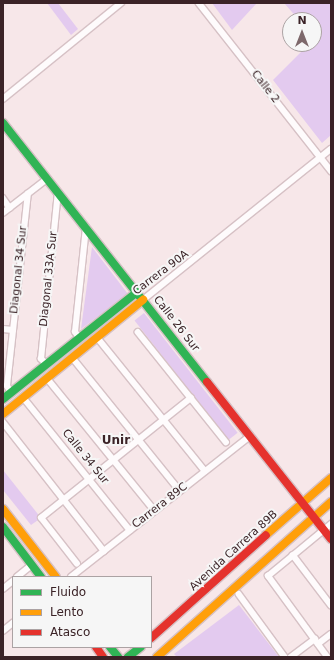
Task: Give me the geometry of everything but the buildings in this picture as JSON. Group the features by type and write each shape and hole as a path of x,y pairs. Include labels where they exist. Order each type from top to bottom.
{"street":[{"path":"3,99 120,3"},
{"name":"Calle 2","path":"199,3 331,171"},
{"name":"Calle 26 Sur","path":"3,123 331,539"},
{"name":"Carrera 90A","path":"3,414 331,149"},
{"path":"3,213 48,179"},
{"name":"Diagonal 33A Sur","path":"46,364 41,359 58,192"},
{"name":"Diagonal 34 Sur","path":"11,392 7,386 28,194"},
{"path":"3,198 10,208"},
{"path":"79,338 75,332 86,228"},
{"name":"Carrera 90A","path":"3,399 137,292"},
{"path":"3,329 13,330"},
{"path":"138,332 226,442"},
{"path":"97,337 204,472"},
{"path":"72,357 180,491"},
{"path":"47,378 155,511"},
{"name":"Calle 34 Sur","path":"23,397 130,530"},
{"path":"77,564 41,518 191,398"},
{"path":"3,422 104,550"},
{"name":"Carrera 89C","path":"72,576 250,436"},
{"name":"Avenida Carrera 89B","path":"152,637 331,478"},
{"path":"157,657 331,502"},
{"path":"3,509 55,576"},
{"path":"327,657 268,576 331,524"},
{"path":"3,528 40,576"},
{"path":"293,555 331,605"},
{"path":"18,576 32,565"},
{"path":"3,589 12,581"},
{"path":"239,594 285,657"},
{"path":"3,631 12,624"},
{"path":"290,657 331,634"},
{"path":"97,648 103,657"},
{"path":"111,648 118,657"},
{"path":"128,657 140,648"}],"shaded area":[{"path":"47,3 58,3 78,29 71,35"},
{"path":"212,3 257,3 232,30"},
{"path":"284,3 331,4 331,135 322,143 273,80 301,52 322,52 322,12 292,12"},
{"path":"92,247 128,294 81,329"},
{"path":"144,313 238,433 228,440 135,320"},
{"path":"3,470 41,518 31,525 3,490"},
{"path":"239,605 279,657 177,657 174,654"}],"traffic: fast":[{"path":"3,123 207,382"},
{"path":"3,399 137,292"},
{"path":"3,527 40,576"},
{"path":"111,648 118,657"},
{"path":"128,657 140,648"}],"traffic: slow":[{"path":"3,414 143,300"},
{"path":"266,535 331,478"},
{"path":"157,657 331,502"},
{"path":"3,509 55,576"}],"traffic: jam":[{"path":"207,382 331,539"},
{"path":"152,637 266,535"},
{"path":"97,648 103,657"}],"district":[{"name":"Unir","path":"116,441"}]}
